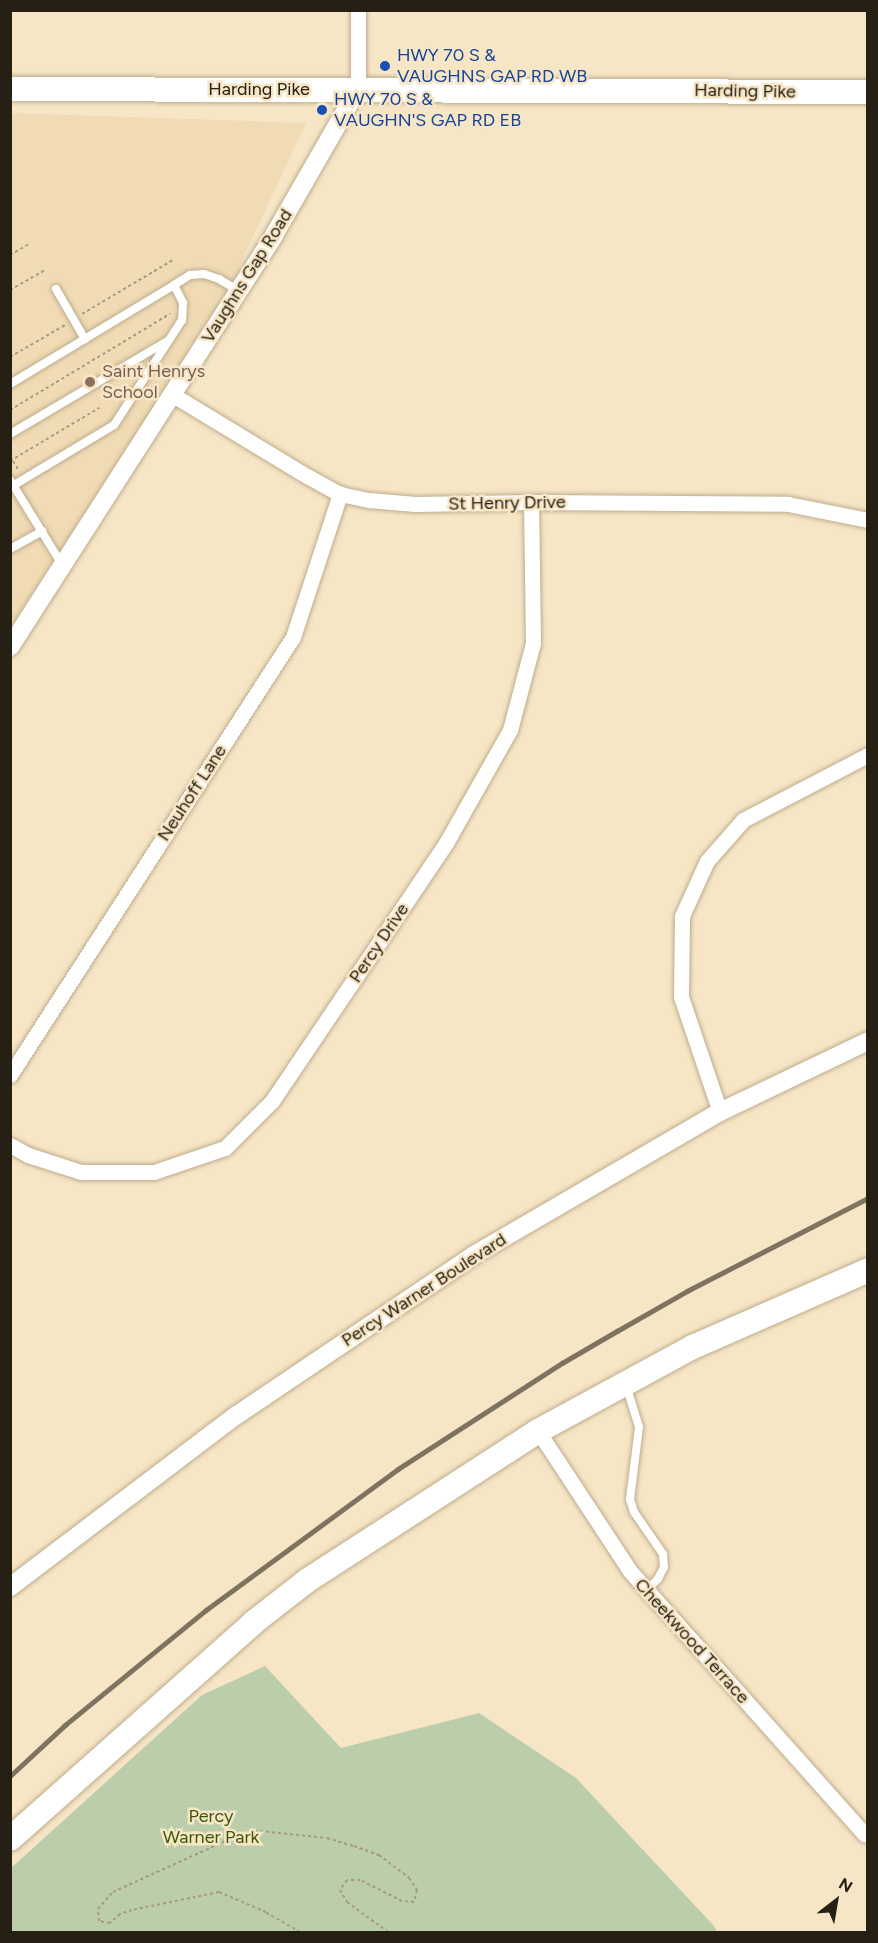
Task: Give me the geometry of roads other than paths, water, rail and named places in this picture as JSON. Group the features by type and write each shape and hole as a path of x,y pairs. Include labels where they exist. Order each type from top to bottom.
{"main road":[{"name":"Harding Pike","path":"10,89 867,92"},
{"path":"10,1839 263,1615 308,1580 538,1431 693,1347 867,1270"}],"street":[{"name":"Vaughns Gap Road","path":"10,647 239,291 357,89 358,10"},
{"name":"St Henry Drive","path":"173,395 340,494 369,500 415,504 531,502 788,504 867,520"},
{"name":"Neuhoff Lane","path":"10,1075 293,637 340,494"},
{"name":"Percy Drive","path":"10,1145 28,1155 81,1172 154,1172 225,1148 272,1101 446,843 510,730 533,643 531,502"},
{"path":"720,1112 681,997 682,916 707,861 742,820 867,755"},
{"name":"Percy Warner Boulevard","path":"10,1587 237,1415 474,1255 720,1112 867,1041"},
{"name":"Cheekwood Terrace","path":"538,1431 630,1571 865,1835"}],"lane":[{"path":"10,384 190,275 204,273 239,291"},
{"path":"63,567 12,482 24,478 114,426 182,320 183,306 174,285"},
{"path":"56,289 85,339"},
{"path":"10,434 171,339"},
{"path":"10,549 42,531"},
{"path":"625,1383 639,1426 630,1499 634,1512 663,1554 664,1567 658,1579 646,1590"}],"railway":[{"path":"10,1776 65,1725 206,1610 398,1469 562,1363 617,1331 687,1291 868,1198"}],"place":[{"name":"HWY 70 S & VAUGHNS GAP RD WB","path":"385,66"},
{"name":"HWY 70 S & VAUGHN'S GAP RD EB","path":"322,110"},
{"name":"Saint Henrys School","path":"90,382"}],"park label":[{"name":"Percy Warner Park","path":"211,1827"}]}
